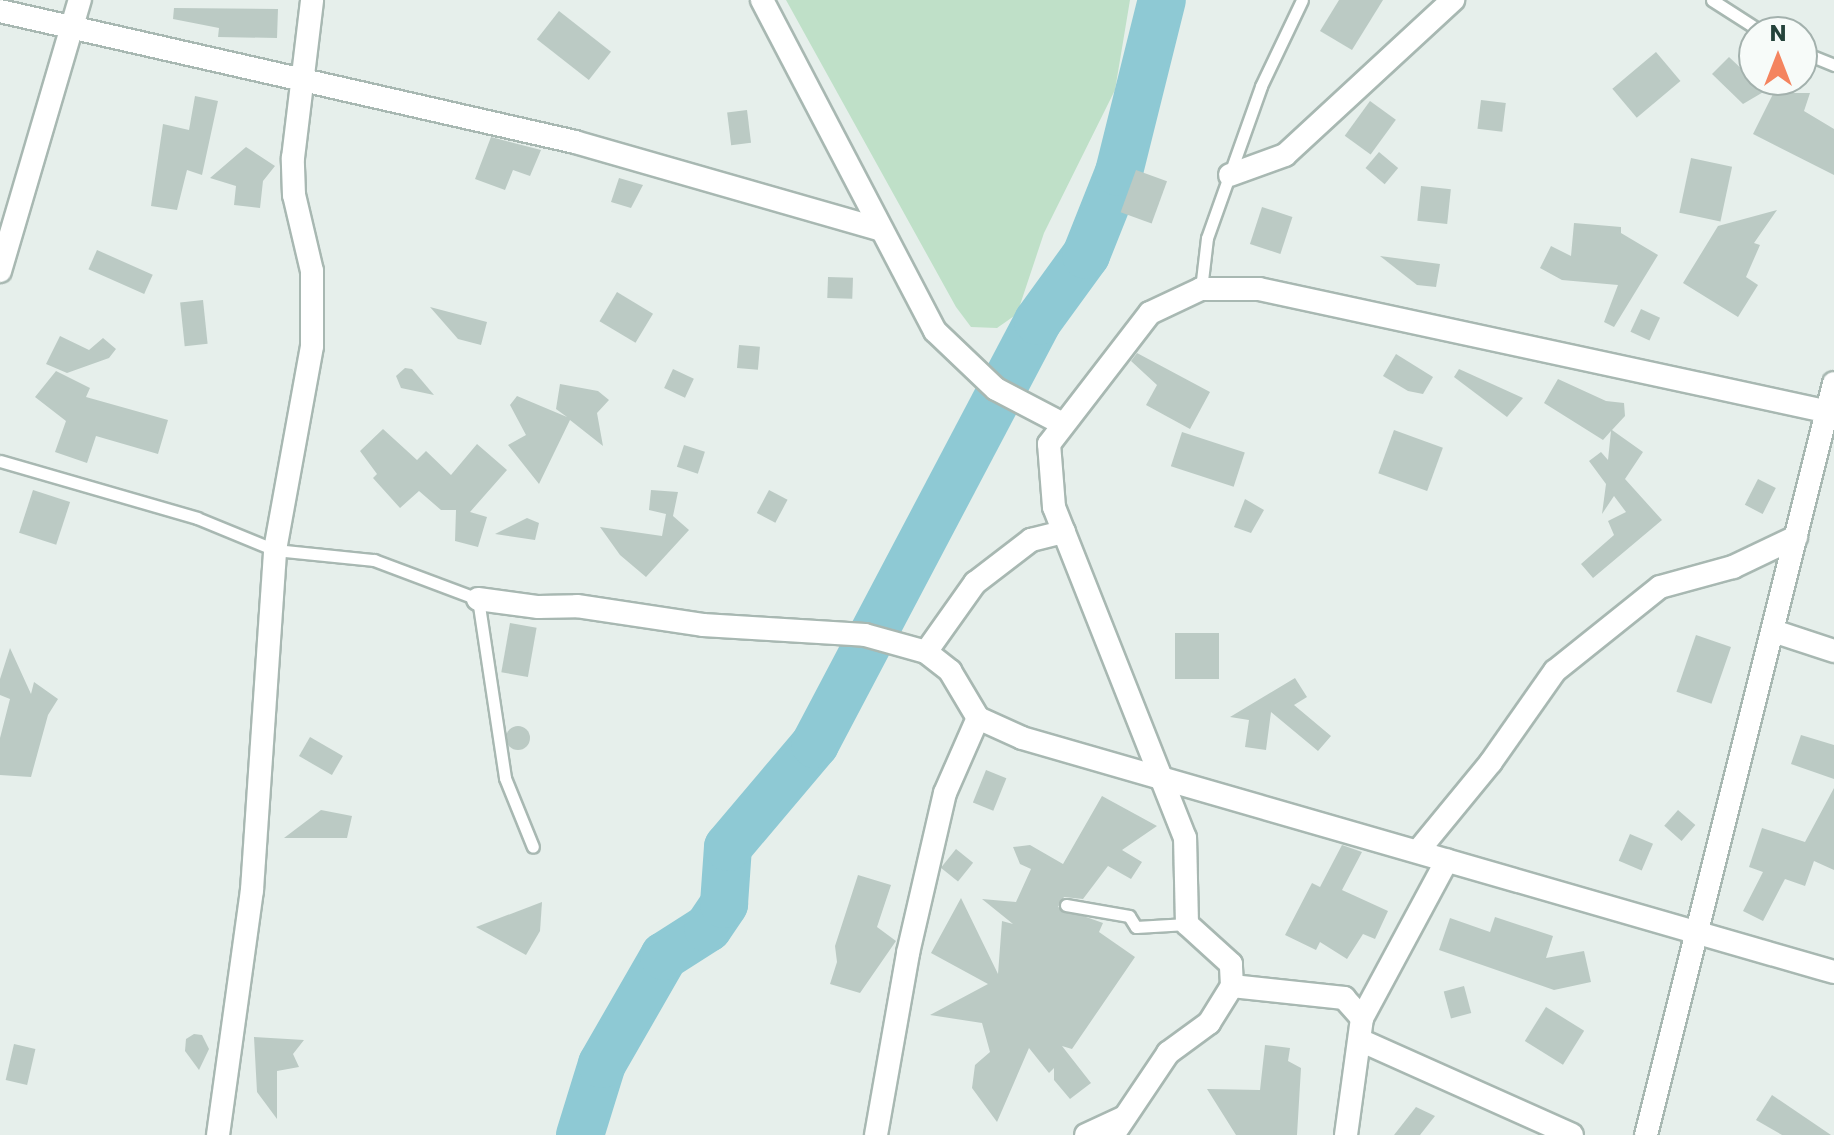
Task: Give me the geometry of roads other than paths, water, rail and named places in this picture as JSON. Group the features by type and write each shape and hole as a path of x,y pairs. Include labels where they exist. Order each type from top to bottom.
{"street":[{"path":"0,271 80,0"},
{"path":"218,1135 252,890 275,550 312,346 312,271 293,171 312,0"},
{"path":"762,0 881,230 950,350 996,389 1063,424"},
{"path":"1230,175 1285,155 1453,0"},
{"path":"0,11 575,142 881,230"},
{"path":"1086,1135 1118,1127 1168,1053 1209,1023 1232,986 1231,964 1187,924 1185,838 1164,777 1054,507 1049,444 1150,313 1201,289 1259,289 1830,412"},
{"path":"1646,1135 1830,412 1834,383"},
{"path":"926,652 975,583 1031,540 1064,532"},
{"path":"1418,851 1491,762 1555,671 1660,587 1733,567 1796,537"},
{"path":"478,599 538,607 577,606 703,625 865,635 926,652 950,671 978,718 1067,752 1164,777 1834,972"},
{"path":"1773,631 1834,651"},
{"path":"876,1135 908,953 945,793 978,718"},
{"path":"1346,1135 1362,1030 1447,860"},
{"path":"1232,986 1344,998 1362,1030 1572,1135"}],"lane":[{"path":"1201,289 1207,238 1261,86 1302,0"},
{"path":"1712,0 1738,17"},
{"path":"0,461 197,518 275,550 374,560 478,599 505,778 533,847"},
{"path":"1066,905 1129,916 1136,927 1187,924"}],"waterway":[{"path":"580,1135 602,1064 664,956 708,928 724,904 728,847 815,744 1038,321 1086,255 1119,172 1162,0"}]}
